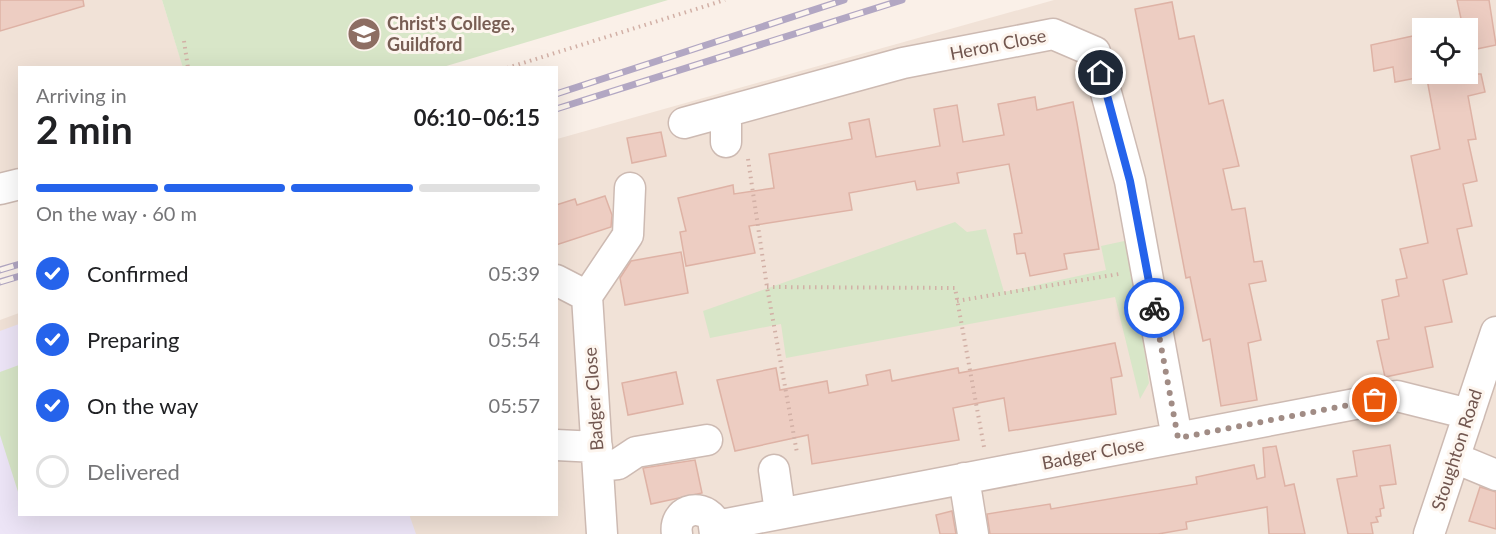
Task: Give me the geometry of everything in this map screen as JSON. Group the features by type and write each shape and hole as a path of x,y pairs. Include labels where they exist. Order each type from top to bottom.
{"street":[{"name":"Heron Close","path":"684,123 903,63 1053,34 1095,52 1130,181 1178,438"},
{"path":"726,113 726,142"},
{"path":"0,189 18,184"},
{"path":"558,281 587,296 628,235 630,188"},
{"name":"Badger Close","path":"587,296 602,534"},
{"name":"Stoughton Road","path":"1429,534 1496,332"},
{"name":"Badger Close","path":"677,534 678,521 682,515 695,509 708,513 715,530 780,512 1397,396 1469,414"},
{"path":"558,446 618,464 636,452 707,440"},
{"path":"1455,458 1496,475"},
{"path":"780,512 786,465"},
{"path":"973,534 976,476"}],"path":[{"path":"513,66 725,0"},
{"path":"183,41 188,66"},
{"path":"726,142 747,154 767,287 786,465"},
{"path":"957,302 1147,269"},
{"path":"767,287 955,288 976,476"}],"shaded area":[{"path":"0,0 162,0 183,66 18,66 18,200 0,206"},
{"path":"1054,0 1496,0 1496,534 0,534 0,320 18,313 18,516 558,516 558,139"},
{"path":"18,324 18,516 410,516 416,534 0,534 0,331"}],"green space":[{"name":"Christ's College, Guildford","path":"162,0 668,0 446,66 182,66"},
{"path":"955,222 967,232 986,229 1004,292 1106,270 1101,246 1129,240 1149,383 1140,399 1115,297 786,358 781,324 710,338 703,311"},
{"path":"18,366 18,492 0,435 0,372"}],"building":[{"path":"0,0 83,0 84,6 0,31"},
{"path":"1457,0 1489,0 1496,45 1478,49 1478,18 1461,18"},
{"path":"1172,2 1179,39 1194,36 1209,104 1223,100 1239,166 1223,169 1232,210 1245,208 1254,262 1262,261 1266,281 1249,284 1261,340 1248,343 1257,400 1221,406 1210,339 1203,341 1190,277 1186,278 1135,9"},
{"path":"1412,36 1412,79 1395,82 1393,67 1374,71 1371,45"},
{"path":"1478,74 1481,74 1485,92 1468,96 1476,139 1468,140 1477,181 1463,184 1472,226 1457,229 1467,274 1443,280 1452,322 1425,327 1433,367 1385,377 1377,341 1389,339 1382,300 1399,296 1396,280 1407,278 1400,249 1428,243 1411,156 1440,149 1428,84 1478,84"},
{"path":"1035,97 1037,110 1073,102 1077,123 1099,249 1064,254 1067,269 1030,276 1025,253 1017,254 1014,234 1022,233 1009,164 957,173 959,183 917,190 915,181 849,193 852,210 749,226 755,253 686,266 680,232 686,231 678,198 733,185 734,194 774,188 769,154 852,139 849,123 869,119 876,157 940,146 934,109 957,105 963,142 1004,135 998,104"},
{"path":"661,132 666,156 632,163 627,138"},
{"path":"605,196 612,215 611,227 558,244 558,204 575,199 577,205"},
{"path":"681,252 688,293 625,305 620,278 631,261"},
{"path":"1115,343 1122,376 1111,378 1116,414 1009,431 1004,398 953,408 959,440 812,464 808,435 735,451 717,380 776,368 780,390 827,381 829,393 868,385 866,375 890,370 892,381 958,368 959,373"},
{"path":"676,372 683,404 628,415 622,383"},
{"path":"1390,445 1396,484 1380,486 1384,508 1380,509 1381,516 1376,517 1378,522 1371,523 1373,534 1348,534 1337,479 1357,476 1353,451"},
{"path":"1276,446 1285,486 1294,484 1305,534 1269,534 1267,507 1186,522 1187,529 1158,534 990,534 987,514 1050,504 1051,509 1197,484 1196,477 1254,465 1257,479 1265,477 1263,448"},
{"path":"695,460 702,493 651,504 643,468"},
{"path":"1480,487 1496,492 1496,529 1469,521"},
{"path":"952,511 956,534 940,534 936,515"}],"railway":[{"path":"558,93 844,0"},
{"path":"558,108 902,0"},
{"path":"0,270 18,265"},
{"path":"0,282 18,277"}],"way so far":[{"path":"1154,308 1178,438 1375,400"}],"place":[{"name":"Christ's College, Guildford","path":"364,34"}],"route":[{"path":"1101,73 1130,181 1154,308"}]}
